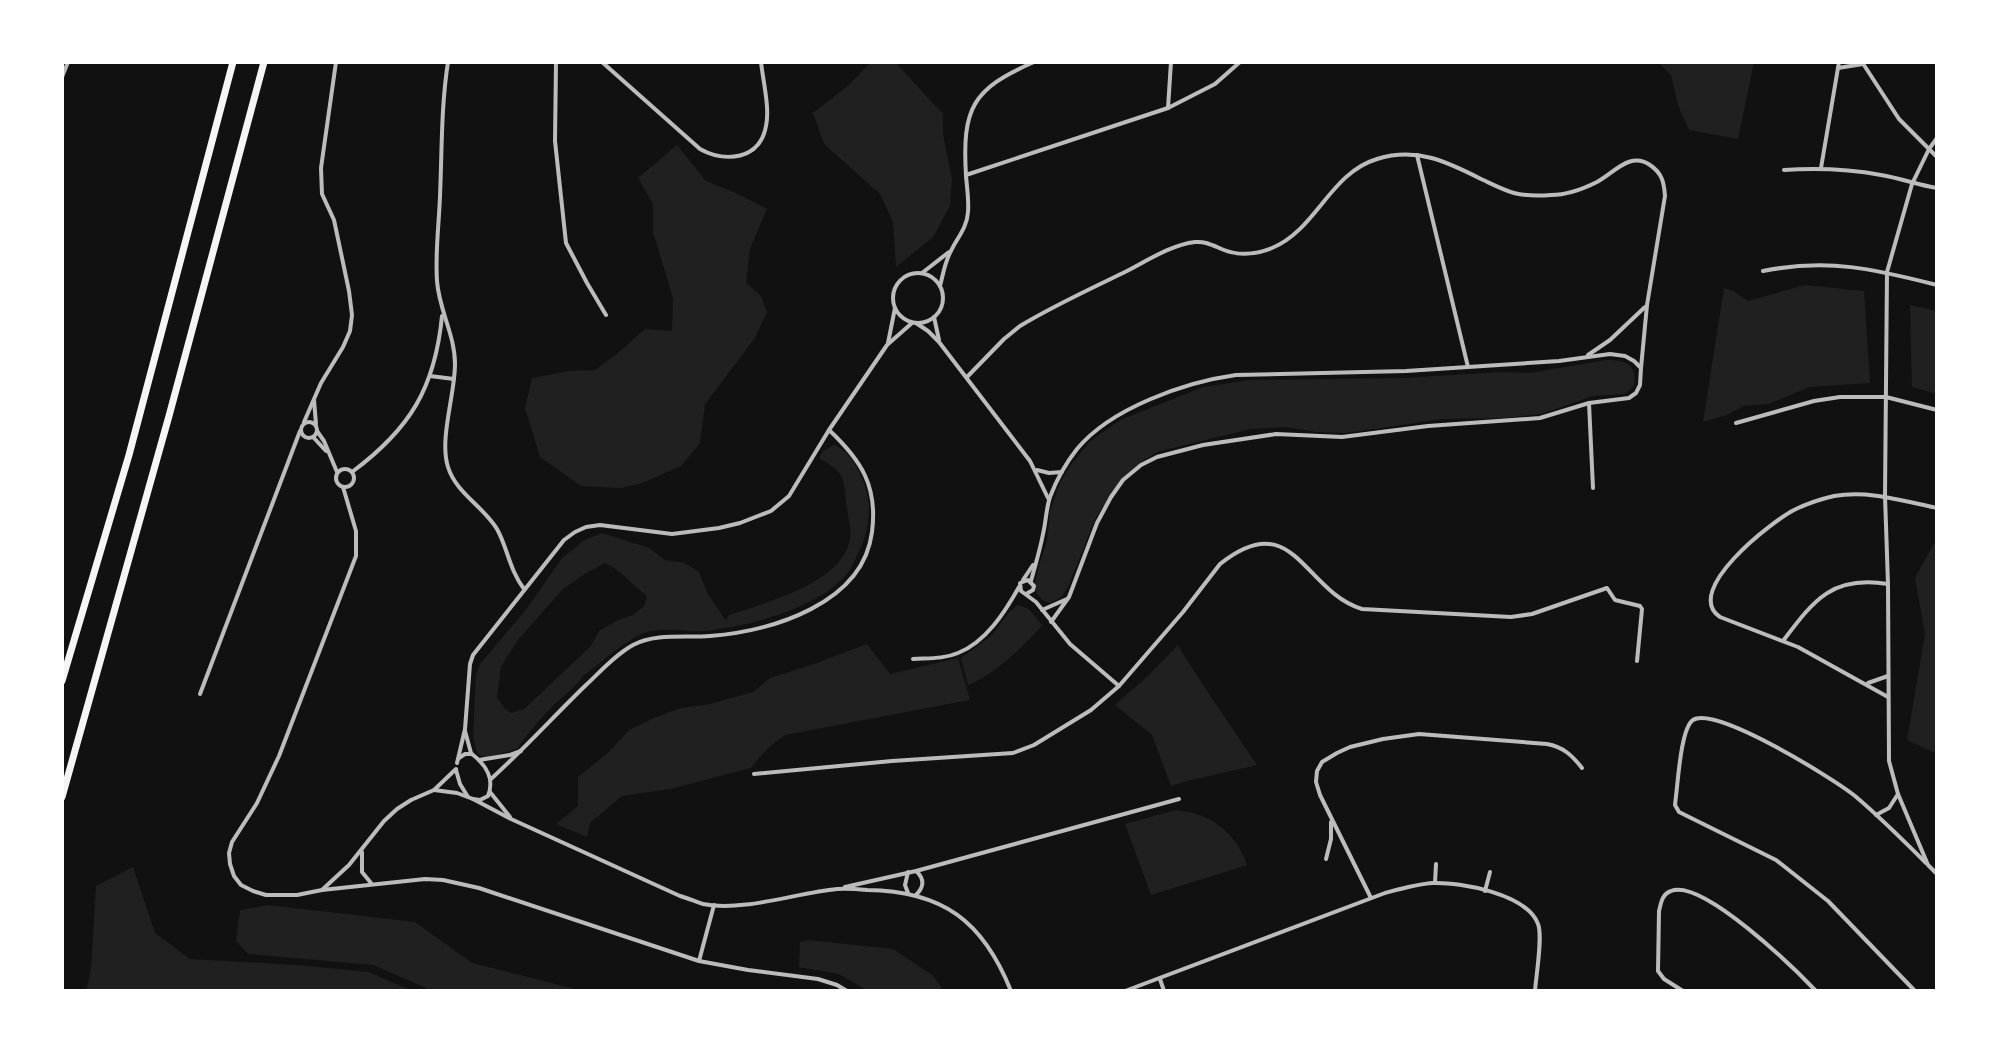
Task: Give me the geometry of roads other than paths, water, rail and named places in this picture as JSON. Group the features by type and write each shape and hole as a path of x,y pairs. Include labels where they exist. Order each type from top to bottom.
{"highway":[{"path":"62,681 140,415 233,62"},
{"path":"62,797 264,62"}],"street":[{"path":"62,77 68,62"},
{"path":"200,694 300,431 321,383 350,331 349,291 334,220 322,194 321,168 336,62"},
{"path":"352,472 395,435 424,392 436,360 442,314 436,276 441,128 448,62"},
{"path":"556,62 555,141 566,243 606,315"},
{"path":"602,62 700,149 710,155 732,158 754,148 766,127 761,62"},
{"path":"940,286 951,251 966,225 966,151 972,108 989,86 1034,62"},
{"path":"1168,108 1171,62"},
{"path":"966,175 1168,108 1215,84 1240,62"},
{"path":"1821,168 1839,65 1862,63 1899,119 1937,157"},
{"path":"1928,865 1898,794 1889,761 1885,496 1887,272 1912,184 1937,138"},
{"path":"967,377 1020,326 1159,255 1192,242 1204,241 1238,254 1270,249 1295,234 1340,182 1362,164 1397,154 1417,154 1447,163 1505,190 1536,196 1575,191 1636,159 1647,162 1664,182 1665,196 1647,305 1640,385 1636,393 1629,398 1589,403 1532,419 1428,426 1342,437 1276,434 1203,445 1157,457 1123,480 1111,497 1097,523 1069,597 1051,622"},
{"path":"1417,154 1468,367"},
{"path":"1784,170 1821,168 1884,175 1937,188"},
{"path":"951,251 922,273 907,276 896,286 895,308 902,317 928,331 967,377 1030,461 1049,501"},
{"path":"1763,271 1816,264 1846,265 1937,285"},
{"path":"922,273 940,286 943,294 940,311 923,323 914,323 887,345 789,496 771,511 740,523 696,532 672,534 600,525 586,527 564,540 473,655 465,729 456,766 460,784 471,798 511,819 680,896 714,905 735,905 839,889 1179,799"},
{"path":"1584,357 1610,340 1647,305"},
{"path":"887,345 895,308"},
{"path":"442,314 454,346 454,379 445,442 447,465 454,480 496,528 515,578 524,589"},
{"path":"934,317 939,342"},
{"path":"1036,602 1031,581 1049,501 1062,472 1095,432 1153,399 1188,386 1236,375 1406,371 1559,361 1610,354 1625,356 1641,368"},
{"path":"430,376 454,379"},
{"path":"1736,423 1814,401 1840,397 1886,397 1937,410"},
{"path":"314,398 317,431 338,472 337,481 343,487 356,531 356,556 275,767 232,842 230,864 241,885 266,895 297,895 425,879 454,882 699,961 818,979 847,991"},
{"path":"1589,403 1593,488"},
{"path":"304,422 316,424"},
{"path":"491,779 612,659 629,647 660,637 714,636 746,631 802,614 842,589 864,559 871,538 873,499 858,461 829,430"},
{"path":"300,431 305,437"},
{"path":"313,437 317,431"},
{"path":"305,437 313,437 328,453"},
{"path":"292,453 305,437"},
{"path":"1030,461 1035,470 1062,472"},
{"path":"338,472 345,469 352,472"},
{"path":"343,487 354,480 352,472"},
{"path":"1888,697 1783,641 1720,617 1714,613 1710,600 1712,590 1744,547 1766,528 1813,502 1836,496 1885,496 1937,508"},
{"path":"754,774 1013,753 1034,745 1080,717 1119,686 1220,564 1235,552 1256,544 1274,545 1292,553 1338,598 1362,609 1511,617 1532,614 1606,588 1615,600 1642,609 1637,661"},
{"path":"913,659 942,657 974,644 1011,603 1037,560"},
{"path":"1023,580 1031,581"},
{"path":"1783,641 1808,607 1841,585 1858,581 1888,584"},
{"path":"1019,587 1036,602 1070,644 1119,686"},
{"path":"1011,603 1033,590"},
{"path":"1042,610 1069,597"},
{"path":"1866,684 1888,676"},
{"path":"1915,991 1828,901 1804,881 1776,860 1679,812 1675,805 1676,796 1689,724 1701,717 1731,725 1817,769 1853,794 1937,874"},
{"path":"434,790 480,800 488,796 491,779 487,769 472,754 465,729"},
{"path":"1371,898 1320,795 1316,782 1322,762 1350,747 1419,734 1557,746 1582,768"},
{"path":"479,760 523,750"},
{"path":"322,890 397,809 434,790 456,766 459,758 472,754"},
{"path":"490,792 511,819"},
{"path":"1876,815 1889,808 1898,794"},
{"path":"1326,859 1331,839 1331,820"},
{"path":"362,849 362,872 372,884"},
{"path":"1435,883 1436,864"},
{"path":"916,871 923,882 916,895"},
{"path":"908,872 905,885 909,893"},
{"path":"1485,891 1490,872"},
{"path":"1125,991 1371,898 1405,887 1435,883 1496,894 1529,911 1538,924 1535,991"},
{"path":"839,889 895,890 916,895 949,910 980,935 1000,965 1011,991"},
{"path":"1683,991 1664,979 1656,966 1661,902 1666,893 1675,889 1700,896 1757,935 1816,991"},
{"path":"699,961 714,905"},
{"path":"1160,979 1164,991"}]}
